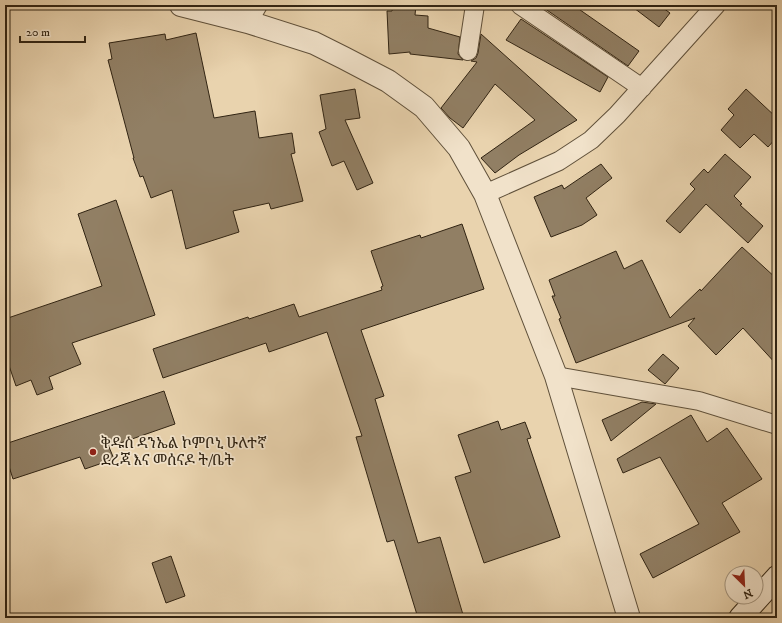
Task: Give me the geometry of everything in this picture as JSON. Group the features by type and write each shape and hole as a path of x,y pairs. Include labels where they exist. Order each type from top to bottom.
{"street":[{"path":"181,5 253,13"},
{"path":"226,5 253,13 388,82 424,107 459,148 484,194 556,376 629,618"},
{"path":"468,51 476,5"},
{"path":"520,5 642,88"},
{"path":"484,194 559,161 591,140 642,88 716,5"},
{"path":"556,376 699,401 777,425"},
{"path":"740,618 777,577"}],"building":[{"path":"393,5 416,5 415,15 428,16 428,28 460,37 458,54 463,60 410,54 410,52 389,54 387,11 392,11"},
{"path":"573,5 639,51 628,66 541,6"},
{"path":"630,5 659,5 670,13 659,27"},
{"path":"521,19 608,77 600,92 506,40"},
{"path":"196,33 214,118 255,111 259,138 292,133 295,153 291,154 303,201 271,209 269,203 233,211 239,232 186,249 172,190 151,198 143,176 140,177 133,158 108,60 112,59 109,43 165,34 166,40"},
{"path":"481,34 577,120 519,155 495,173 481,158 535,120 495,84 463,128 450,118 441,108 477,62 471,61 476,58 478,53"},
{"path":"355,89 360,118 345,120 373,183 357,190 344,161 332,166 319,132 326,129 320,95"},
{"path":"746,89 777,118 777,137 768,147 754,134 740,148 721,130 734,115 728,109"},
{"path":"725,154 751,177 734,196 742,204 740,205 763,226 748,243 706,204 680,233 666,221 695,189 690,184 704,169 708,173"},
{"path":"601,164 612,178 586,198 597,215 582,225 551,237 534,197 562,185 564,189"},
{"path":"116,200 155,315 72,343 81,364 49,377 53,389 37,395 31,380 16,386 5,354 5,319 102,286 78,214"},
{"path":"462,224 484,289 361,330 384,396 375,399 418,543 440,537 464,618 418,618 394,540 387,542 356,437 362,436 327,332 269,352 266,343 163,378 153,349 248,317 249,319 294,304 299,317 382,290 381,287 383,286 371,251 420,235 421,238"},
{"path":"742,247 777,279 777,365 743,328 716,355 688,326 695,318 576,363 559,319 561,318 552,296 555,296 549,280 616,251 624,269 642,260 670,318 700,289 701,291"},
{"path":"663,354 679,368 665,384 648,370"},
{"path":"164,391 175,424 109,447 114,459 85,469 80,457 13,479 5,454 5,444"},
{"path":"642,402 656,404 611,441 602,420"},
{"path":"691,415 707,442 727,428 762,479 722,503 740,532 653,578 640,554 699,524 660,457 623,473 617,459"},
{"path":"498,421 501,430 525,422 531,438 527,439 560,537 484,563 455,477 471,472 458,435"},
{"path":"171,556 185,596 166,603 152,563"}],"place":[{"name":"ቅዱስ ዳንኤል ኮምቦኒ ሁለተኛ ደረጃ እና መሰናዶ ት/ቤት","path":"93,452"}]}
